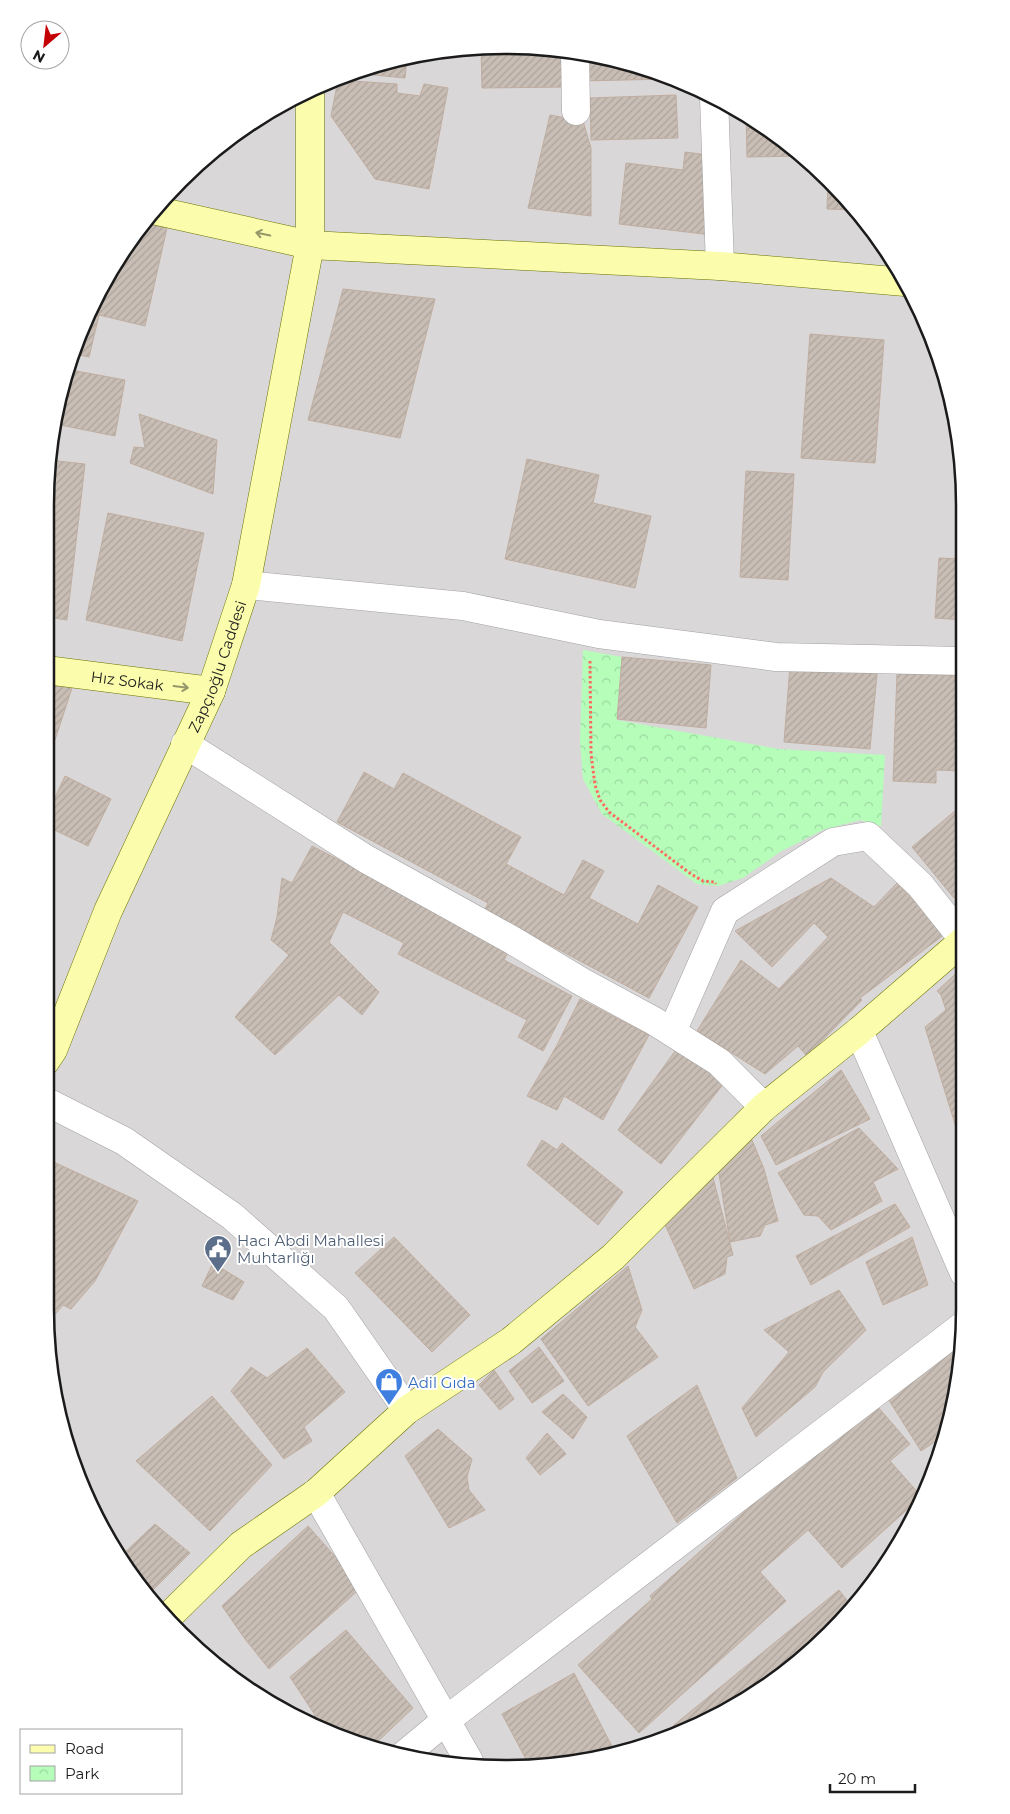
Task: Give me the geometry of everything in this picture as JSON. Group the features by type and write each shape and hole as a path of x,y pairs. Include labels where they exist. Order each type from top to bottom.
{"main road":[{"name":"Zapçıoğlu Caddesi","path":"54,1039 108,911 211,691 246,585 310,245 310,98"},
{"path":"162,212 310,245 720,266 897,281"},
{"name":"Hız Sokak","path":"54,671 211,691"},
{"path":"172,1613 241,1545 316,1493 407,1410 511,1341 613,1257 764,1107 860,1031 956,946"}],"street":[{"path":"575,60 576,110"},
{"path":"714,105 720,266"},
{"path":"246,585 463,606 591,632 776,657 956,661"},
{"path":"185,744 366,860 512,940 582,982 672,1032 719,1062 764,1107"},
{"path":"672,1032 725,911 833,842 868,836 920,885 956,931"},
{"path":"860,1031 956,1254"},
{"path":"54,1106 124,1141 232,1216 336,1308 407,1410"},
{"path":"410,1750 445,1721 955,1333"},
{"path":"316,1493 466,1758"}],"path":[{"path":"591,632 589,683 591,754 595,785 600,800 609,812 692,874 703,881 716,882 725,911"}],"shaded area":[{"path":"475,55 535,55 593,62 622,69 678,88 705,100 731,114 780,147 824,186 863,230 896,279 910,305 932,360 948,417 955,475 956,505 955,1339 948,1397 941,1426 922,1482 910,1509 896,1535 863,1584 824,1628 780,1667 731,1700 705,1714 678,1726 622,1745 564,1756 505,1760 475,1759 417,1752 388,1745 332,1726 279,1700 230,1667 207,1648 166,1607 130,1560 100,1509 88,1482 69,1426 58,1368 54,1309 55,475 62,417 69,388 88,332 100,305 114,279 147,230 166,207 207,166 230,147 279,114 332,88 360,78 417,62 446,58"}],"green space":[{"path":"583,650 622,657 617,720 779,749 885,755 881,826 860,820 823,830 780,852 743,878 718,886 697,884 602,814 583,779 580,741"}],"building":[{"path":"481,55 535,55 566,58 570,87 482,88"},
{"path":"581,60 622,69 654,79 581,81"},
{"path":"406,65 405,78 371,75"},
{"path":"352,81 397,84 397,93 420,96 424,84 448,88 429,189 375,179 331,116 337,86"},
{"path":"676,95 678,138 591,140 590,98"},
{"path":"550,115 583,121 591,148 591,216 528,208"},
{"path":"746,124 791,156 747,157"},
{"path":"685,152 708,155 702,208 715,209 712,235 619,224 626,163 683,170"},
{"path":"828,190 846,210 827,209"},
{"path":"151,225 167,228 145,326 99,315 89,357 80,355 100,305 114,279"},
{"path":"343,289 435,299 400,438 308,420"},
{"path":"810,334 884,340 875,463 801,458"},
{"path":"75,371 125,380 115,436 61,425"},
{"path":"139,414 217,440 213,494 130,463 134,447 145,448"},
{"path":"527,459 599,475 593,503 651,516 635,588 505,559"},
{"path":"56,461 85,464 67,620 54,618 54,505"},
{"path":"746,471 794,474 788,580 740,577"},
{"path":"108,513 204,533 182,641 86,620"},
{"path":"939,558 956,559 956,620 935,618"},
{"path":"622,657 711,665 706,728 617,719"},
{"path":"790,666 877,674 870,749 784,742"},
{"path":"897,673 956,676 956,771 936,770 936,783 893,781"},
{"path":"54,680 73,685 54,743"},
{"path":"364,772 394,789 403,773 521,837 506,864 564,895 583,860 604,871 589,898 638,924 658,885 698,907 649,998 485,910 488,903 337,822"},
{"path":"65,776 111,799 88,846 54,830 54,800"},
{"path":"956,810 956,896 954,898 912,847"},
{"path":"312,846 511,947 504,960 572,996 543,1051 518,1037 527,1020 398,954 404,943 343,912 329,942 379,992 362,1015 339,995 275,1055 235,1017 289,955 271,940 277,917 282,878 292,883"},
{"path":"831,878 874,907 897,883 945,934 860,998 862,1000 807,1056 798,1046 765,1074 697,1031 741,960 779,989 828,937 814,923 772,967 735,931"},
{"path":"956,973 956,1127 925,1027 946,1010 941,995 937,991"},
{"path":"580,999 649,1035 603,1120 564,1096 557,1110 527,1096 556,1047"},
{"path":"678,1047 724,1083 661,1164 618,1130"},
{"path":"841,1070 870,1119 776,1165 761,1136"},
{"path":"859,1128 898,1169 873,1182 882,1201 831,1230 818,1216 804,1215 778,1173"},
{"path":"542,1140 557,1150 562,1143 623,1192 598,1225 527,1165"},
{"path":"752,1140 764,1169 778,1221 765,1225 760,1236 730,1242 718,1168"},
{"path":"54,1162 138,1201 95,1281 71,1309 63,1305 54,1316"},
{"path":"711,1170 733,1255 727,1257 725,1274 694,1289 662,1218"},
{"path":"895,1204 910,1227 811,1285 796,1256"},
{"path":"394,1237 470,1315 432,1352 355,1273"},
{"path":"912,1237 928,1285 883,1305 866,1262"},
{"name":"Hacı Abdi Mahallesi Muhtarlığı","path":"213,1263 244,1282 233,1300 202,1286"},
{"path":"628,1266 642,1310 635,1327 658,1357 588,1406 541,1339"},
{"path":"839,1290 866,1330 823,1372 815,1387 756,1437 742,1408 789,1352 764,1330"},
{"path":"539,1347 564,1381 532,1403 509,1371"},
{"path":"307,1348 345,1392 304,1427 312,1441 284,1459 231,1391 251,1367 267,1378"},
{"path":"954,1351 948,1397 936,1441 921,1451 885,1394"},
{"path":"494,1370 514,1399 500,1410 479,1385"},
{"path":"697,1385 737,1478 677,1523 627,1436"},
{"path":"563,1394 587,1417 573,1439 542,1412"},
{"path":"212,1396 272,1465 210,1531 136,1461"},
{"path":"871,1399 910,1444 890,1461 918,1492 911,1506 842,1568 808,1530 760,1572 786,1601 639,1733 578,1665 652,1599 650,1596"},
{"path":"438,1429 472,1459 467,1477 469,1490 485,1510 449,1528 405,1456"},
{"path":"547,1433 566,1454 540,1475 526,1458"},
{"path":"155,1524 190,1553 152,1591 125,1552"},
{"path":"308,1526 362,1587 269,1669 222,1606"},
{"path":"839,1590 848,1602 824,1628 780,1667 731,1700 705,1714 669,1729"},
{"path":"346,1630 413,1708 378,1742 313,1718 315,1715 290,1677"},
{"path":"574,1673 613,1747 593,1752 526,1759 502,1714"}],"place":[{"name":"Hacı Abdi Mahallesi Muhtarlığı","path":"218,1273"},
{"name":"Adil Gıda","path":"389,1406"}]}
